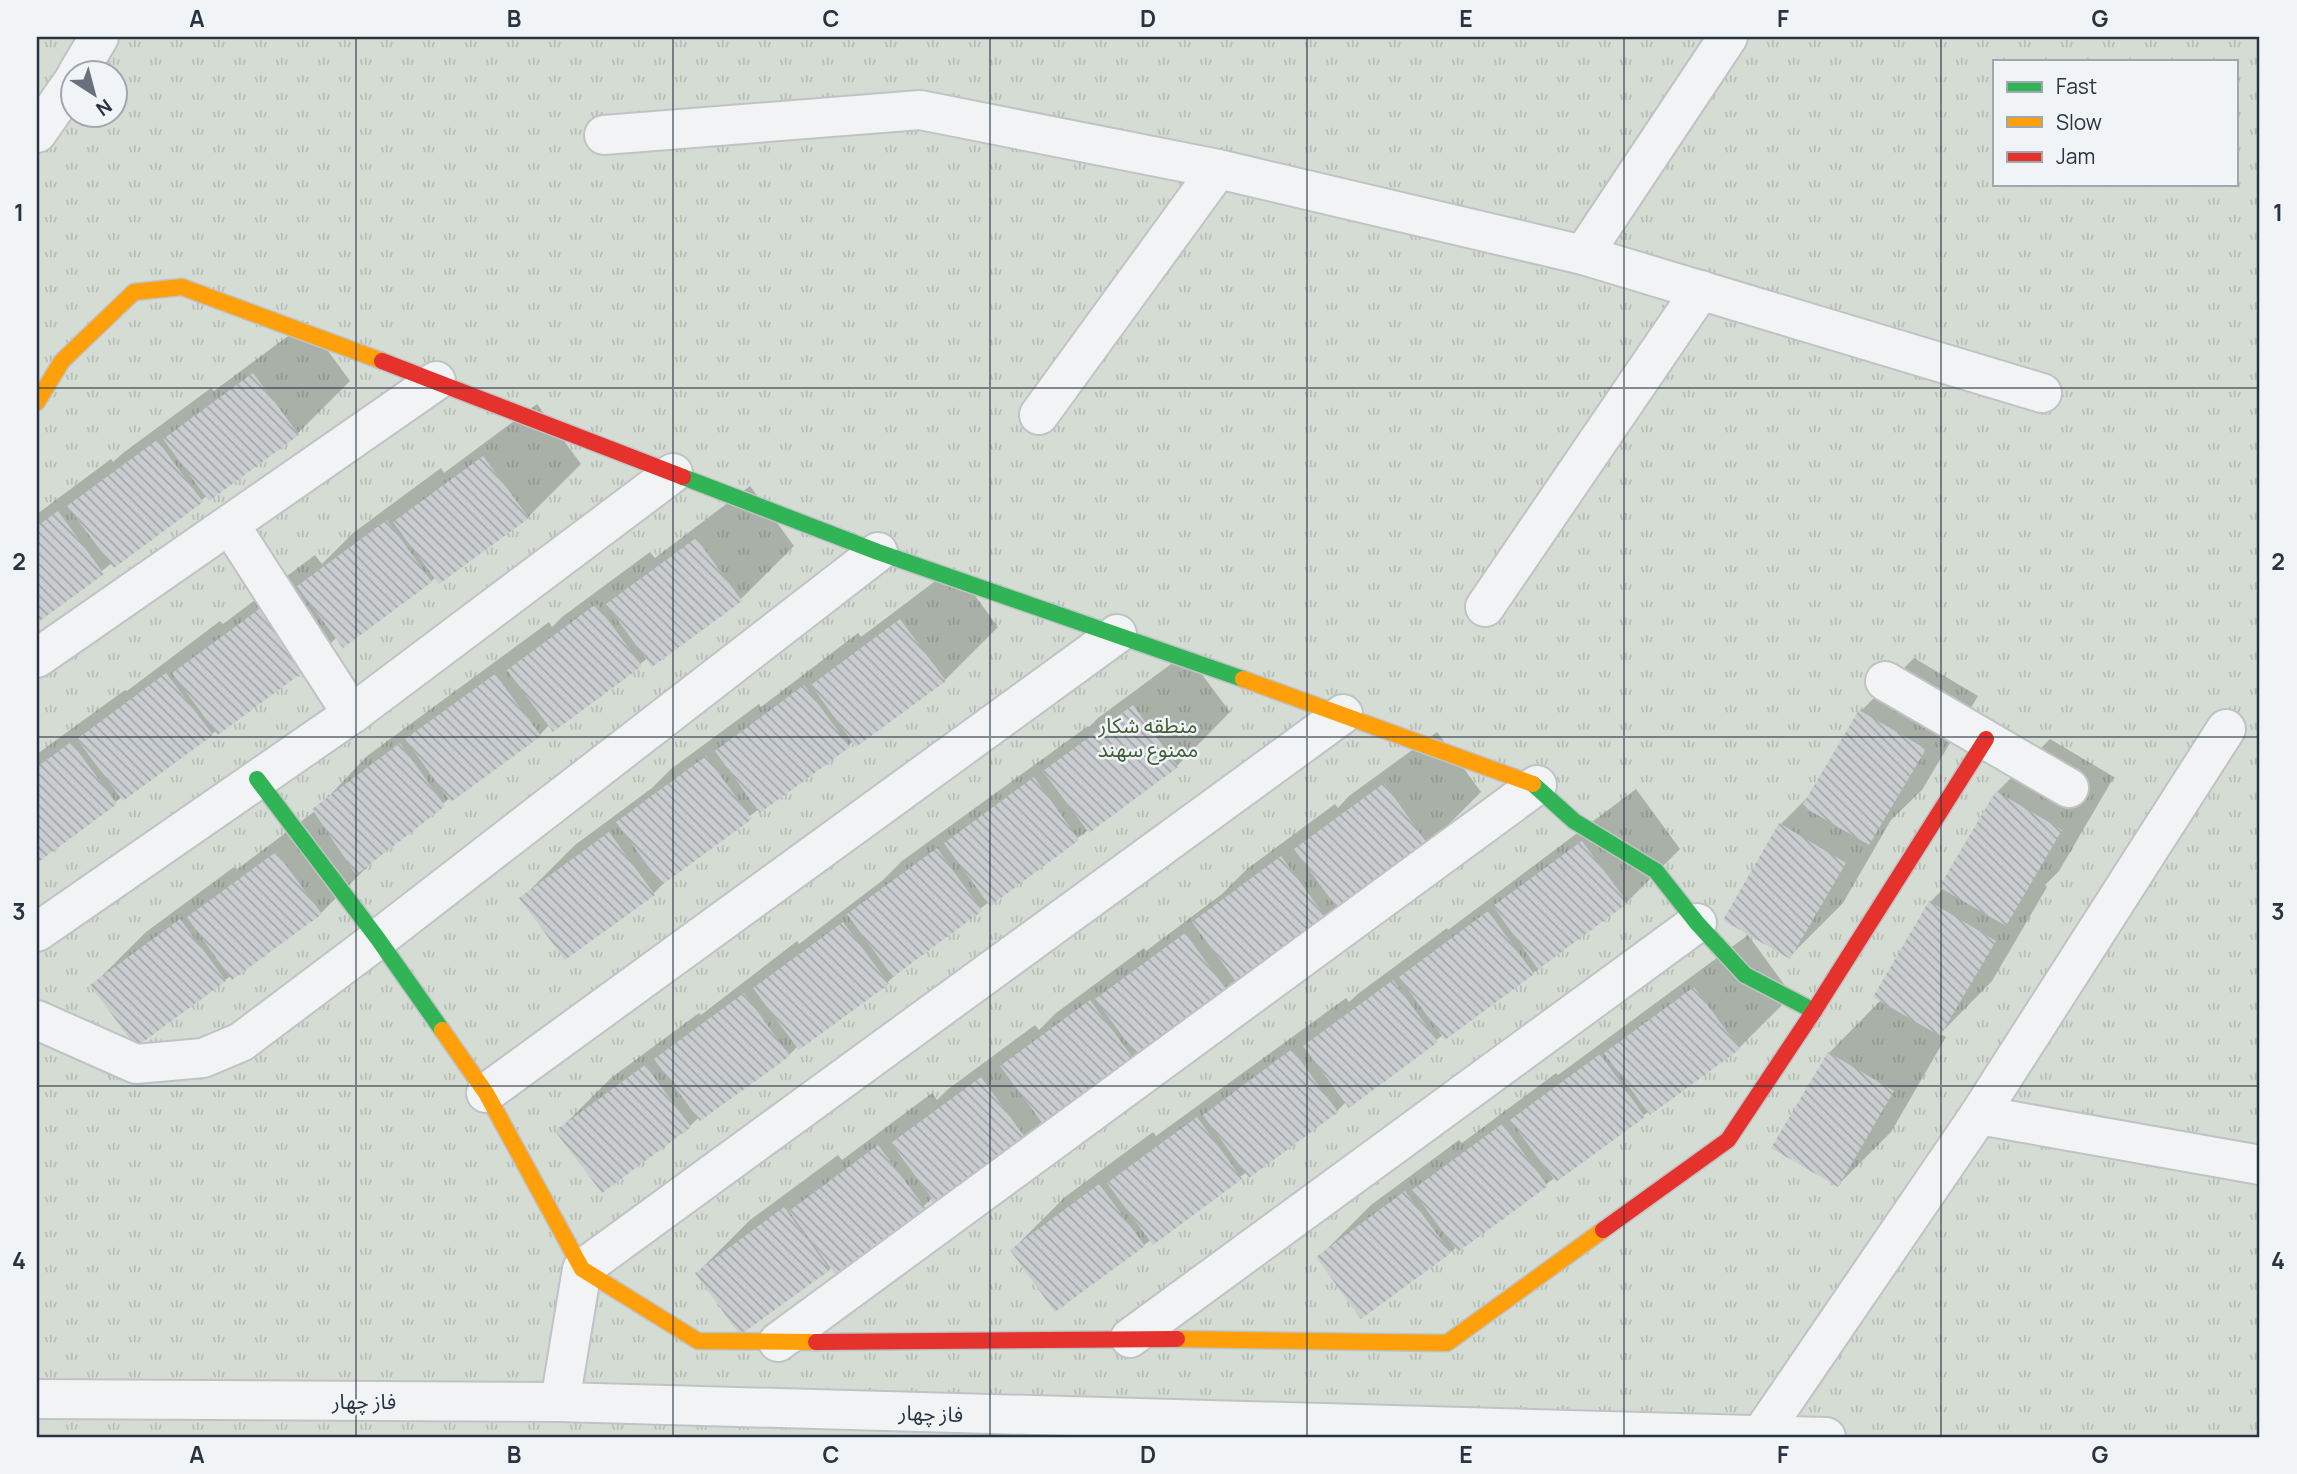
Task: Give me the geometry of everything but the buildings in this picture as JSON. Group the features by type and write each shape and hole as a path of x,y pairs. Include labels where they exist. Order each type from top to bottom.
{"street":[{"path":"85,60 99,37"},
{"path":"1583,255 1728,37"},
{"path":"37,133 60,100"},
{"path":"604,135 920,110 1218,169 1583,255 2042,393"},
{"path":"1039,415 1218,169"},
{"path":"37,402 62,361 134,292 182,287 878,552 1117,634 1537,785 1574,821 1656,871 1697,923 1745,975 1814,1011"},
{"path":"1485,607 1701,290"},
{"path":"37,658 436,382"},
{"path":"37,932 352,714 673,473"},
{"path":"230,525 352,714"},
{"path":"37,1020 136,1064 203,1058 242,1042 878,552"},
{"path":"486,1093 1117,634"},
{"path":"1885,681 2069,788"},
{"path":"560,1402 583,1269 1343,714"},
{"path":"1760,1436 1979,1115 2226,729"},
{"path":"257,779 379,939 486,1093 583,1269 698,1341 1130,1338 1447,1343 1728,1140 1814,1011 1986,739"},
{"path":"778,1342 1537,785"},
{"path":"1130,1338 1697,923"},
{"path":"1979,1115 2260,1165"},
{"name":"فاز چهار","path":"37,1399 560,1402 1826,1437"}],"green space":[{"name":"منطقه شکار ممنوع سهند","path":"37,37 2260,37 2260,1437 37,1437"}],"traffic: fast":[{"path":"683,477 878,552 1243,679"},
{"path":"257,779 378,939 442,1030"},
{"path":"1533,784 1574,821 1656,871 1697,923 1745,975 1814,1011"}],"traffic: slow":[{"path":"37,402 62,361 134,292 182,287 382,361"},
{"path":"1243,679 1533,784"},
{"path":"442,1030 486,1093 582,1269 698,1341 816,1342"},
{"path":"1177,1339 1447,1343 1603,1230"}],"traffic: jam":[{"path":"382,361 683,477"},
{"path":"1603,1230 1728,1140 1814,1011 1986,739"},
{"path":"816,1342 1177,1339"}]}
